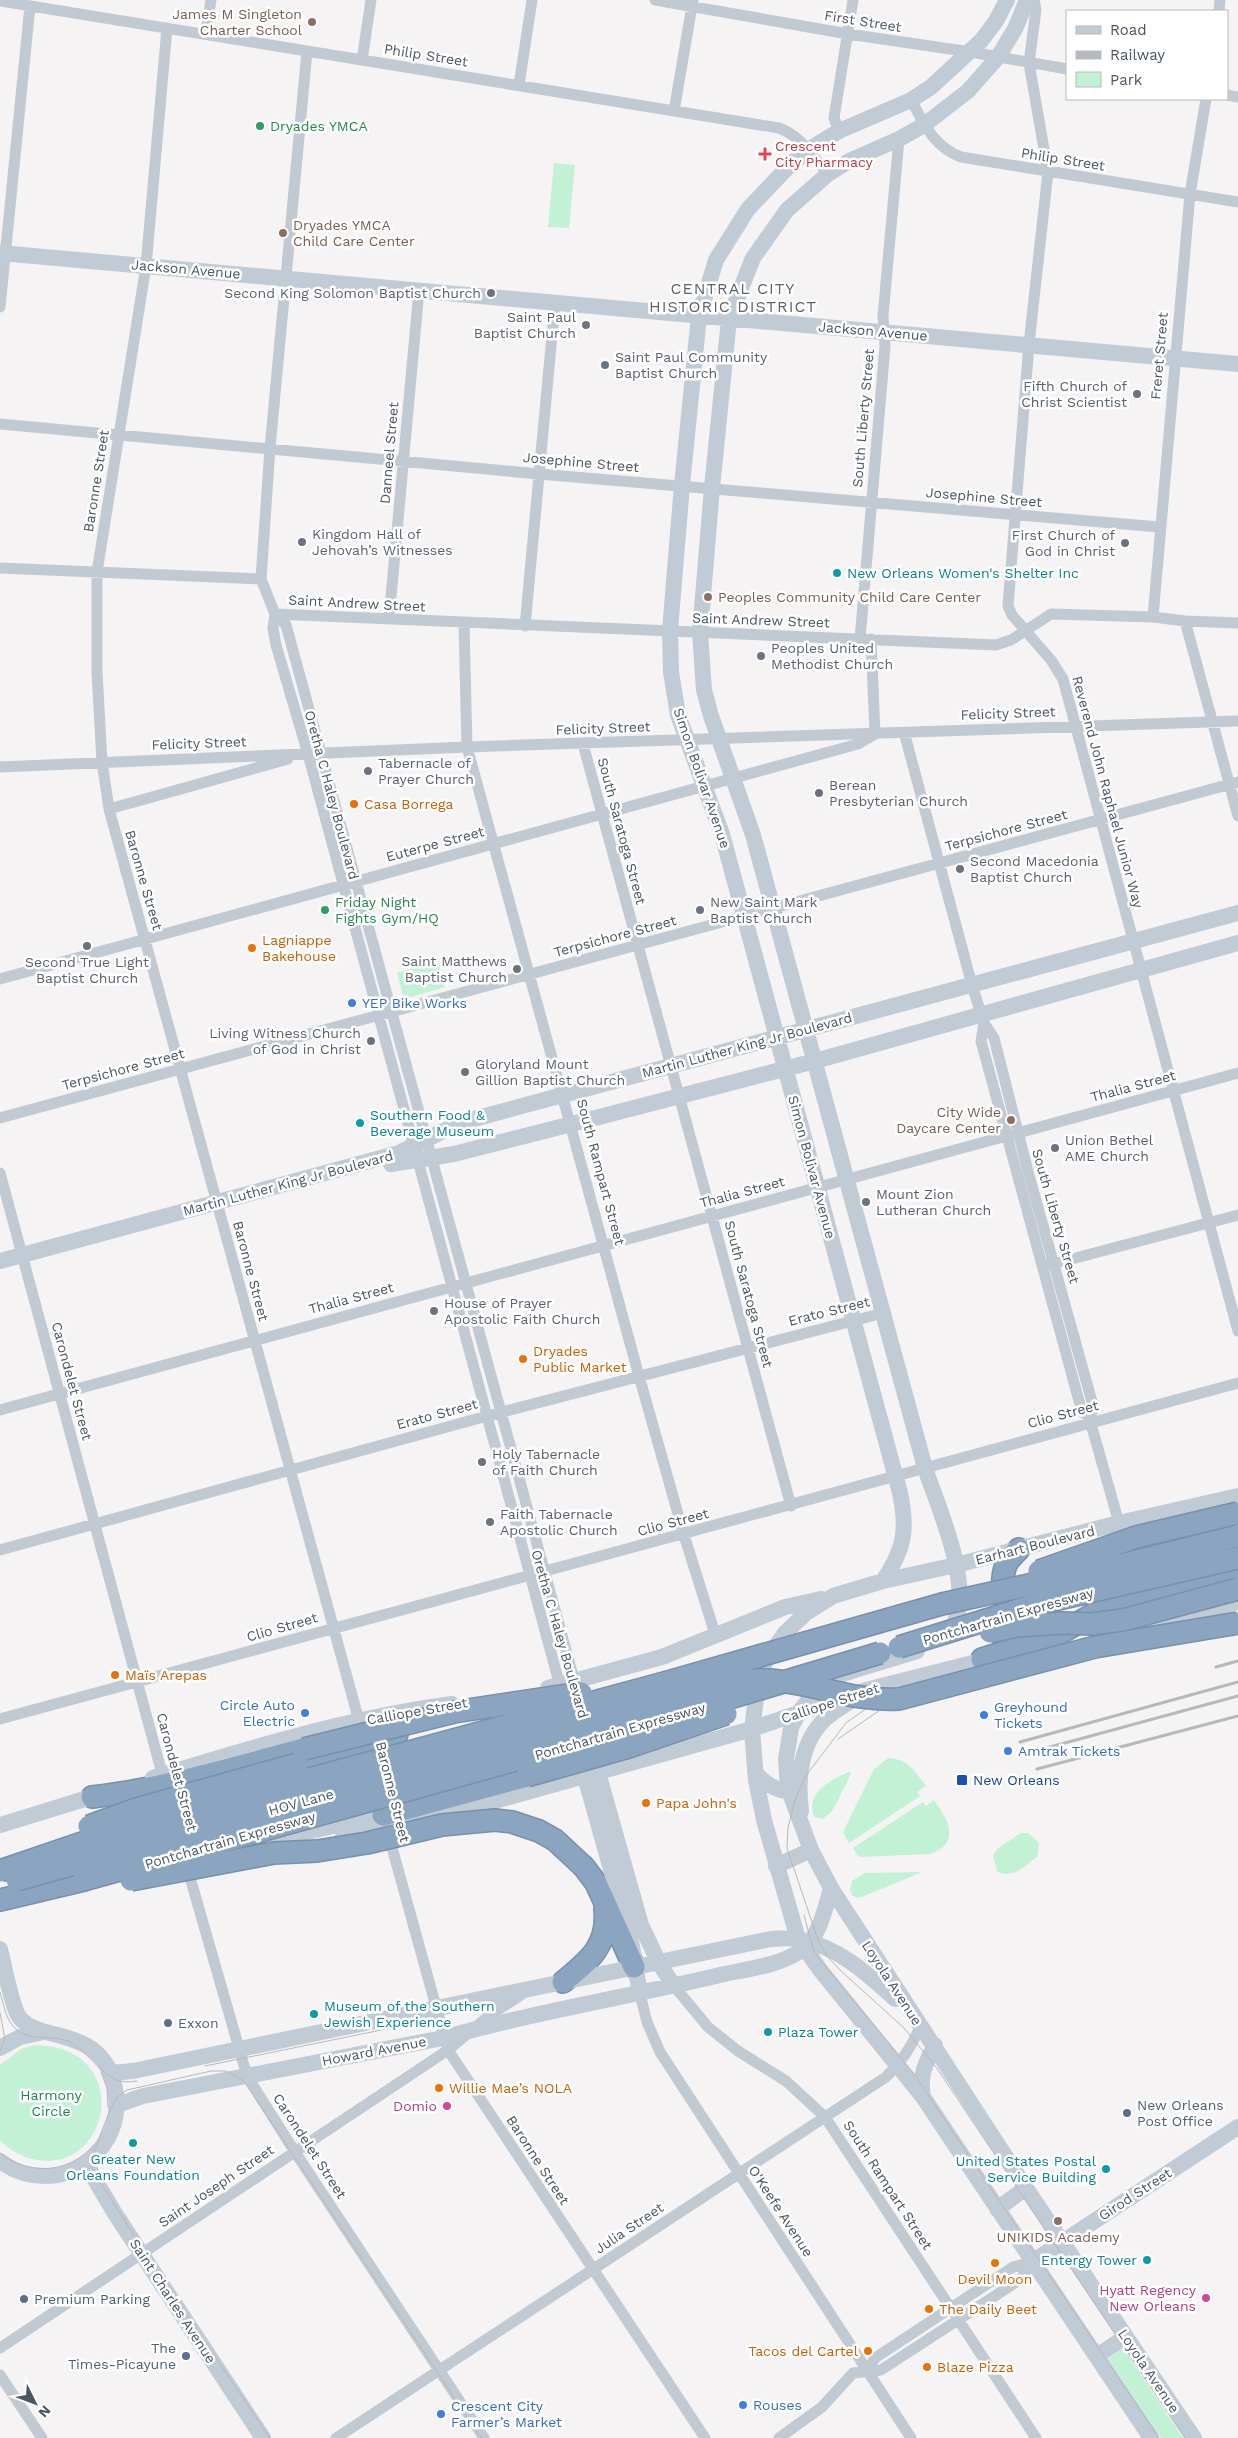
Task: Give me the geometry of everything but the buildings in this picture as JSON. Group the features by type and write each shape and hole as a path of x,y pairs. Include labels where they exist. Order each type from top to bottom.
{"highway":[{"path":"942,1604 1136,1537 1238,1513"},
{"name":"Pontchartrain Expressway","path":"0,1871 117,1831 664,1683 942,1604 1133,1562 1238,1536"},
{"path":"1019,1549 1005,1567 1003,1576 1010,1623 1019,1637 1041,1642"},
{"name":"Pontchartrain Expressway","path":"0,1899 84,1880 646,1724 1041,1603 1238,1558"},
{"path":"982,1659 1041,1642 1063,1632 1094,1612 1135,1598 1238,1574"},
{"path":"384,1821 438,1800 592,1758 682,1730 787,1694 889,1650 974,1636 1017,1626 1063,1623 1092,1624 1123,1620 1238,1589"},
{"name":"HOV Lane","path":"0,1885 714,1687 746,1680 770,1680 848,1696 882,1700 899,1699 1095,1647 1238,1623"},
{"path":"92,1797 131,1793 164,1780 241,1765 454,1712 664,1683"},
{"path":"0,1858 136,1808 365,1746 478,1700"},
{"path":"84,1880 111,1884 274,1853 317,1852 367,1843 442,1825 495,1820 528,1827 555,1840 583,1866 596,1883 634,1967"},
{"path":"563,1982 593,1955 603,1939 606,1923 604,1904"}],"street":[{"path":"206,33 211,0"},
{"path":"362,60 372,0"},
{"path":"519,85 532,0"},
{"name":"First Street","path":"655,0 692,3 848,34 971,52 1066,69"},
{"path":"839,131 834,118 853,0"},
{"name":"Simon Bolivar Avenue","path":"883,1581 899,1556 904,1538 902,1503 896,1476 722,834 686,740 674,692 670,630 699,316 715,262 732,231 765,190 808,150 839,131 911,100 945,76 971,52 996,21 1007,0"},
{"name":"Simon Bolivar Avenue","path":"956,1565 925,1468 774,909 734,778 719,739 704,690 700,632 729,319 753,258 787,210 828,174 849,161 899,139 924,125 968,91 998,57 1015,29 1027,0"},
{"name":"Reverend John Raphael Junior Way","path":"1034,0 1036,10 1029,63 1048,172 1029,344 1007,598 1012,615 1059,670 1142,970 1238,1331"},
{"name":"Philip Street","path":"0,1 30,6 50,4 167,28 780,128 791,132 828,174"},
{"path":"674,111 692,3"},
{"path":"0,307 2,253 30,6"},
{"name":"Baronne Street","path":"167,28 146,266 97,572 97,672 102,762 109,809 182,1069 289,1470 359,1721 384,1821 446,2044 592,2269 705,2438"},
{"name":"Oretha C Haley Boulevard","path":"308,51 288,278 270,448 262,579 275,614 286,625 391,1012 452,1286 530,1576 567,1685"},
{"name":"Philip Street","path":"911,100 932,137 951,153 1048,172 1238,202"},
{"name":"Freret Street","path":"1152,617 1190,194 1206,100"},
{"name":"South Liberty Street","path":"875,734 866,639 871,502 885,346 883,316 899,139"},
{"name":"Jackson Avenue","path":"2,253 1238,364"},
{"name":"Danneel Street","path":"390,619 419,290"},
{"path":"525,626 555,303"},
{"name":"Josephine Street","path":"0,424 539,474 1159,527"},
{"path":"0,568 262,579"},
{"name":"Oretha C Haley Boulevard","path":"275,614 273,628 276,645 308,754 378,1016 464,1283 543,1573 567,1685 591,1774 619,1899 632,1946 640,1994"},
{"name":"Saint Andrew Street","path":"275,614 464,624 670,630 996,645 1011,640 1052,614 1152,617 1185,621 1238,623"},
{"path":"1185,621 1213,722 1234,784 1238,816"},
{"name":"South Rampart Street","path":"464,624 468,747 605,1244 639,1376 684,1535 716,1637"},
{"name":"Felicity Street","path":"0,767 468,747 875,734 1075,725 1238,721"},
{"name":"South Liberty Street","path":"904,732 972,985 983,1019 994,1038 1013,1134 1043,1266 1082,1412 1089,1419 1119,1523"},
{"name":"Euterpe Street","path":"0,979 343,884 602,816 858,744 875,734"},
{"name":"South Saratoga Street","path":"582,744 791,1506"},
{"path":"109,809 308,754"},
{"name":"Terpsichore Street","path":"0,1118 1234,784"},
{"name":"Martin Luther King Jr Boulevard","path":"0,1270 24,1259 219,1206 401,1161 422,1151 474,1119 1238,913"},
{"name":"Martin Luther King Jr Boulevard","path":"422,1151 480,1148 785,1068 983,1019 1142,970 1238,943"},
{"name":"Thalia Street","path":"60,1394 1238,1073"},
{"name":"South Liberty Street","path":"1013,1134 1055,1263 1094,1409 1089,1419"},
{"name":"Carondelet Street","path":"0,1172 96,1524 137,1684 247,2076 294,2152 484,2438"},
{"path":"1043,1266 1238,1216"},
{"name":"Martin Luther King Jr Boulevard","path":"0,1261 24,1259"},
{"name":"Erato Street","path":"0,1550 487,1416 883,1313"},
{"name":"Clio Street","path":"0,1719 137,1684 791,1506 1089,1419 1238,1383"},
{"path":"0,1410 60,1394"},
{"name":"Earhart Boulevard","path":"833,1596 883,1581 1238,1496"},
{"path":"795,1790 786,1759 791,1728 799,1712 820,1687 845,1674 938,1644 948,1635 957,1620 959,1591 956,1565"},
{"path":"833,1596 806,1613 785,1633 768,1657 759,1675 752,1729 755,1772 764,1820 776,1866 803,1943 923,2097 1151,2438"},
{"name":"Calliope Street","path":"164,1780 359,1721 403,1711 567,1685 662,1657 716,1637 785,1607 833,1596"},
{"path":"982,1659 1151,1626 1238,1602"},
{"name":"Calliope Street","path":"0,1899 132,1860 183,1850 256,1843 502,1799 752,1729 866,1690 982,1659"},
{"path":"795,1790 804,1749 814,1733 826,1718 866,1690"},
{"path":"755,1772 764,1782 773,1787 795,1790"},
{"name":"Oretha C Haley Boulevard","path":"591,1774 641,1926 659,1963 674,1986"},
{"name":"Loyola Avenue","path":"795,1790 802,1825 811,1850 831,1888 917,2021 935,2045 1026,2188 1194,2438"},
{"path":"4,1822 92,1797"},
{"path":"776,1866 811,1850"},
{"path":"803,1943 820,1924 831,1888"},
{"name":"Howard Avenue","path":"111,2073 133,2071 739,1945 771,1939 803,1943"},
{"path":"803,1943 833,1951 860,1968 917,2021"},
{"name":"Howard Avenue","path":"117,2105 143,2096 247,2076 446,2044 473,2030 640,1994 778,1961 803,1943"},
{"path":"739,1945 744,1969"},
{"path":"0,1949 18,2015 27,2025 68,2037 94,2050 111,2073 117,2105 115,2122 109,2137 100,2151 88,2162 64,2174 38,2176 12,2169 0,2161"},
{"name":"South Rampart Street","path":"674,1986 708,2027 738,2051 786,2081 825,2117 1036,2438"},
{"path":"473,2030 514,1998 533,1988"},
{"name":"O'Keefe Avenue","path":"640,1994 647,2022 660,2052 910,2438"},
{"name":"Julia Street","path":"336,2438 886,2077 898,2065 915,2040 917,2021"},
{"path":"0,2048 20,2037 46,2031"},
{"name":"Saint Joseph Street","path":"0,2348 294,2152 446,2044"},
{"path":"923,2097 920,2083 922,2069 935,2045"},
{"name":"Girod Street","path":"867,2372 875,2358 950,2308 1013,2267 1032,2262 1238,2128"},
{"name":"Saint Charles Avenue","path":"88,2162 92,2176 141,2254 263,2438"},
{"path":"997,2209 1026,2188"},
{"name":"Girod Street","path":"779,2438 822,2407 852,2372 882,2370 1021,2279 1032,2262"},
{"path":"1097,2356 1126,2337"},
{"path":"0,2375 42,2438"}],"green space":[{"path":"554,163 575,165 569,228 548,227"},
{"path":"438,961 445,987 404,999 397,973"},
{"path":"888,1758 906,1763 926,1786 917,1792 920,1796 849,1843 843,1832 874,1769"},
{"path":"849,1772 851,1774 833,1810 823,1819 814,1817 812,1808 816,1794 828,1783"},
{"path":"934,1800 944,1815 949,1830 949,1837 940,1849 930,1854 859,1857 853,1848 923,1802 926,1806"},
{"path":"1021,1833 1028,1833 1039,1843 1037,1857 1013,1873 1008,1874 997,1871 993,1856 997,1849"},
{"path":"922,1872 857,1898 852,1895 850,1889 852,1881 865,1873"},
{"name":"Harmony Circle","path":"35,2045 67,2051 88,2065 99,2085 101,2108 95,2130 82,2148 63,2159 32,2159 12,2150 0,2140 0,2065 21,2049"},
{"path":"1123,2348 1183,2438 1161,2438 1108,2359"}],"tram line":[{"path":"875,1702 846,1723 805,1777 795,1800 788,1828 787,1848 818,1940 827,1956 904,2028 936,2067 1185,2438"},
{"path":"838,1739 880,1710"},
{"path":"804,1915 813,1949 820,1960 914,2074 1159,2438"},
{"path":"0,1992 8,2018 13,2026 23,2034 57,2038 70,2042 100,2069 116,2080 126,2082 137,2081"},
{"path":"0,2013 5,2039 0,2051"},
{"path":"205,2066 401,2026"},
{"path":"270,2438 151,2262 93,2171 91,2159 110,2110 117,2097 127,2090 211,2071 226,2071 244,2081 481,2438"},
{"path":"101,2072 107,2088 108,2108"},
{"path":"0,2153 23,2166 49,2168 73,2162 94,2145"}],"railway":[{"path":"1216,1667 1238,1661"},
{"path":"1020,1742 1238,1682"},
{"path":"1028,1753 1238,1696"},
{"path":"1037,1769 1238,1716"}],"place":[{"name":"James M Singleton Charter School","path":"312,22"},
{"name":"Dryades YMCA","path":"260,126"},
{"name":"Crescent City Pharmacy","path":"765,154"},
{"name":"Dryades YMCA Child Care Center","path":"283,233"},
{"name":"Second King Solomon Baptist Church","path":"491,293"},
{"name":"Saint Paul Baptist Church","path":"586,325"},
{"name":"Saint Paul Community Baptist Church","path":"605,365"},
{"name":"Fifth Church of Christ Scientist","path":"1137,394"},
{"name":"Kingdom Hall of Jehovah’s Witnesses","path":"302,542"},
{"name":"First Church of God in Christ","path":"1125,543"},
{"name":"New Orleans Women's Shelter Inc","path":"837,573"},
{"name":"Peoples Community Child Care Center","path":"708,597"},
{"name":"Peoples United Methodist Church","path":"761,656"},
{"name":"Tabernacle of Prayer Church","path":"368,771"},
{"name":"Berean Presbyterian Church","path":"819,793"},
{"name":"Casa Borrega","path":"354,804"},
{"name":"Second Macedonia Baptist Church","path":"960,869"},
{"name":"Friday Night Fights Gym/HQ","path":"325,910"},
{"name":"New Saint Mark Baptist Church","path":"700,910"},
{"name":"Second True Light Baptist Church","path":"87,946"},
{"name":"Lagniappe Bakehouse","path":"252,948"},
{"name":"Saint Matthews Baptist Church","path":"517,969"},
{"name":"YEP Bike Works","path":"352,1003"},
{"name":"Living Witness Church of God in Christ","path":"371,1041"},
{"name":"Gloryland Mount Gillion Baptist Church","path":"465,1072"},
{"name":"City Wide Daycare Center","path":"1011,1120"},
{"name":"Southern Food & Beverage Museum","path":"360,1123"},
{"name":"Union Bethel AME Church","path":"1055,1148"},
{"name":"Mount Zion Lutheran Church","path":"866,1202"},
{"name":"House of Prayer Apostolic Faith Church","path":"434,1311"},
{"name":"Dryades Public Market","path":"523,1359"},
{"name":"Holy Tabernacle of Faith Church","path":"482,1462"},
{"name":"Faith Tabernacle Apostolic Church","path":"490,1522"},
{"name":"Maïs Arepas","path":"115,1675"},
{"name":"Circle Auto Electric","path":"305,1713"},
{"name":"Greyhound Tickets","path":"984,1715"},
{"name":"Amtrak Tickets","path":"1008,1751"},
{"name":"New Orleans","path":"962,1780"},
{"name":"Papa John's","path":"646,1803"},
{"name":"Museum of the Southern Jewish Experience","path":"314,2014"},
{"name":"Exxon","path":"168,2023"},
{"name":"Plaza Tower","path":"768,2032"},
{"name":"Willie Mae’s NOLA","path":"439,2088"},
{"name":"Domio","path":"447,2106"},
{"name":"New Orleans Post Office","path":"1127,2113"},
{"name":"Greater New Orleans Foundation","path":"133,2143"},
{"name":"United States Postal Service Building","path":"1106,2169"},
{"name":"UNIKIDS Academy","path":"1058,2221"},
{"name":"Entergy Tower","path":"1147,2260"},
{"name":"Devil Moon","path":"995,2263"},
{"name":"Hyatt Regency New Orleans","path":"1206,2298"},
{"name":"Premium Parking","path":"24,2299"},
{"name":"The Daily Beet","path":"929,2309"},
{"name":"Tacos del Cartel","path":"868,2351"},
{"name":"The Times-Picayune","path":"186,2356"},
{"name":"Blaze Pizza","path":"927,2367"},
{"name":"Rouses","path":"743,2405"},
{"name":"Crescent City Farmer’s Market","path":"441,2414"}],"district":[{"name":"CENTRAL CITY HISTORIC DISTRICT","path":"733,297"}]}
